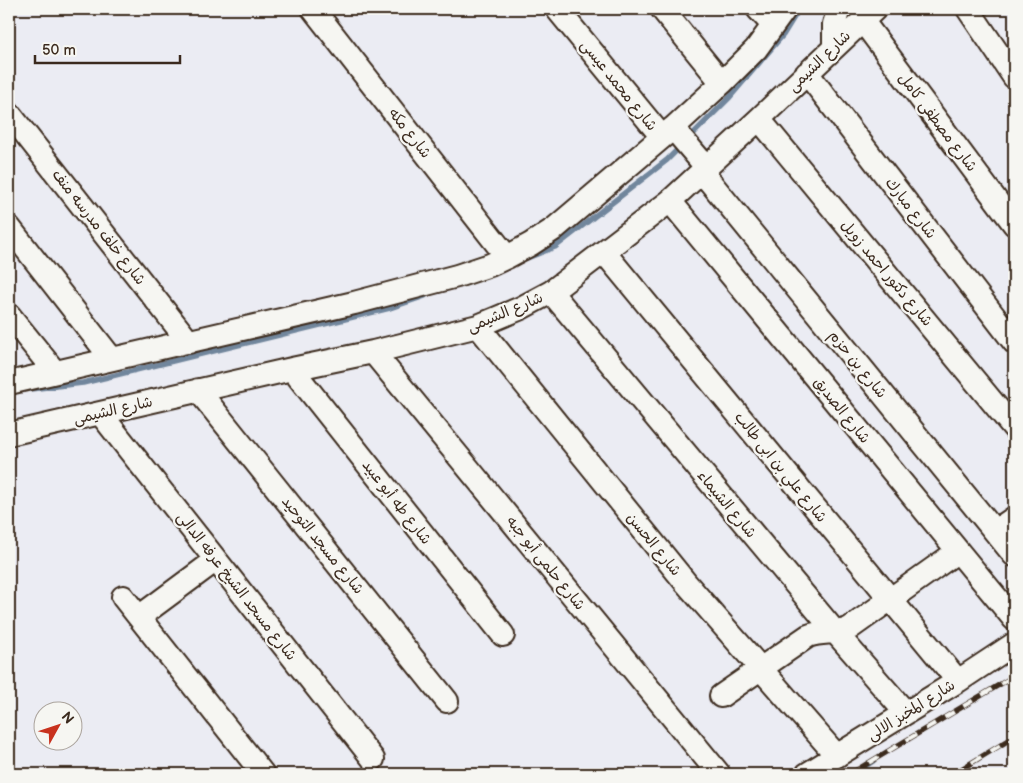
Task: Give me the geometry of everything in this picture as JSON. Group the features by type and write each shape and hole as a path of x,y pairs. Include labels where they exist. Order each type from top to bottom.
{"street":[{"name":"شارع مكه","path":"313,9 506,257"},
{"name":"شارع محمد عيسى","path":"558,9 704,170"},
{"path":"662,9 722,83"},
{"path":"9,383 354,303 456,276 506,257 554,229 668,132 722,83 756,49 779,17 758,9"},
{"path":"834,47 834,24 839,9"},
{"path":"968,9 1014,77"},
{"name":"شارع الشيمى","path":"9,434 198,390 374,352 478,326 521,308 551,292 670,201 869,14"},
{"name":"شارع مصطفى كامل","path":"869,14 1014,224"},
{"name":"شارع مبارك","path":"807,73 1014,342"},
{"name":"شارع خلف مدرسه منف","path":"9,113 189,342"},
{"name":"شارع دكتور احمد زويل","path":"759,119 1014,428"},
{"name":"شارع بن حزم","path":"704,170 1014,555"},
{"name":"شارع الصديق","path":"670,201 1014,619"},
{"path":"9,227 112,359"},
{"name":"شارع علي بن ابى طالب","path":"604,252 958,681"},
{"name":"شارع الشيماء","path":"551,292 836,633 906,713"},
{"path":"9,315 55,372"},
{"name":"شارع الحسن","path":"478,326 686,583 837,756"},
{"name":"شارع حلمى أبو جبه","path":"374,352 719,774"},
{"name":"شارع طه أبو عبيد","path":"292,369 503,635"},
{"name":"شارع مسجد التوحيد","path":"198,390 447,701"},
{"name":"شارع مسجد الشيخ عرفه الدالى","path":"100,413 373,758"},
{"path":"995,531 1014,518"},
{"path":"721,696 808,636 824,632 844,632 958,551"},
{"path":"139,618 216,560"},
{"path":"123,597 263,774"},
{"name":"شارع المخبز الالى","path":"808,774 1014,644"}],"waterway":[{"path":"689,138 730,97 783,35 799,9"},
{"path":"527,258 555,247 667,160 682,145"},
{"path":"30,389 83,383 390,308 425,296"},
{"path":"854,774 873,761"}],"railway":[{"path":"850,774 1014,676"},
{"path":"953,774 1014,737"}]}
